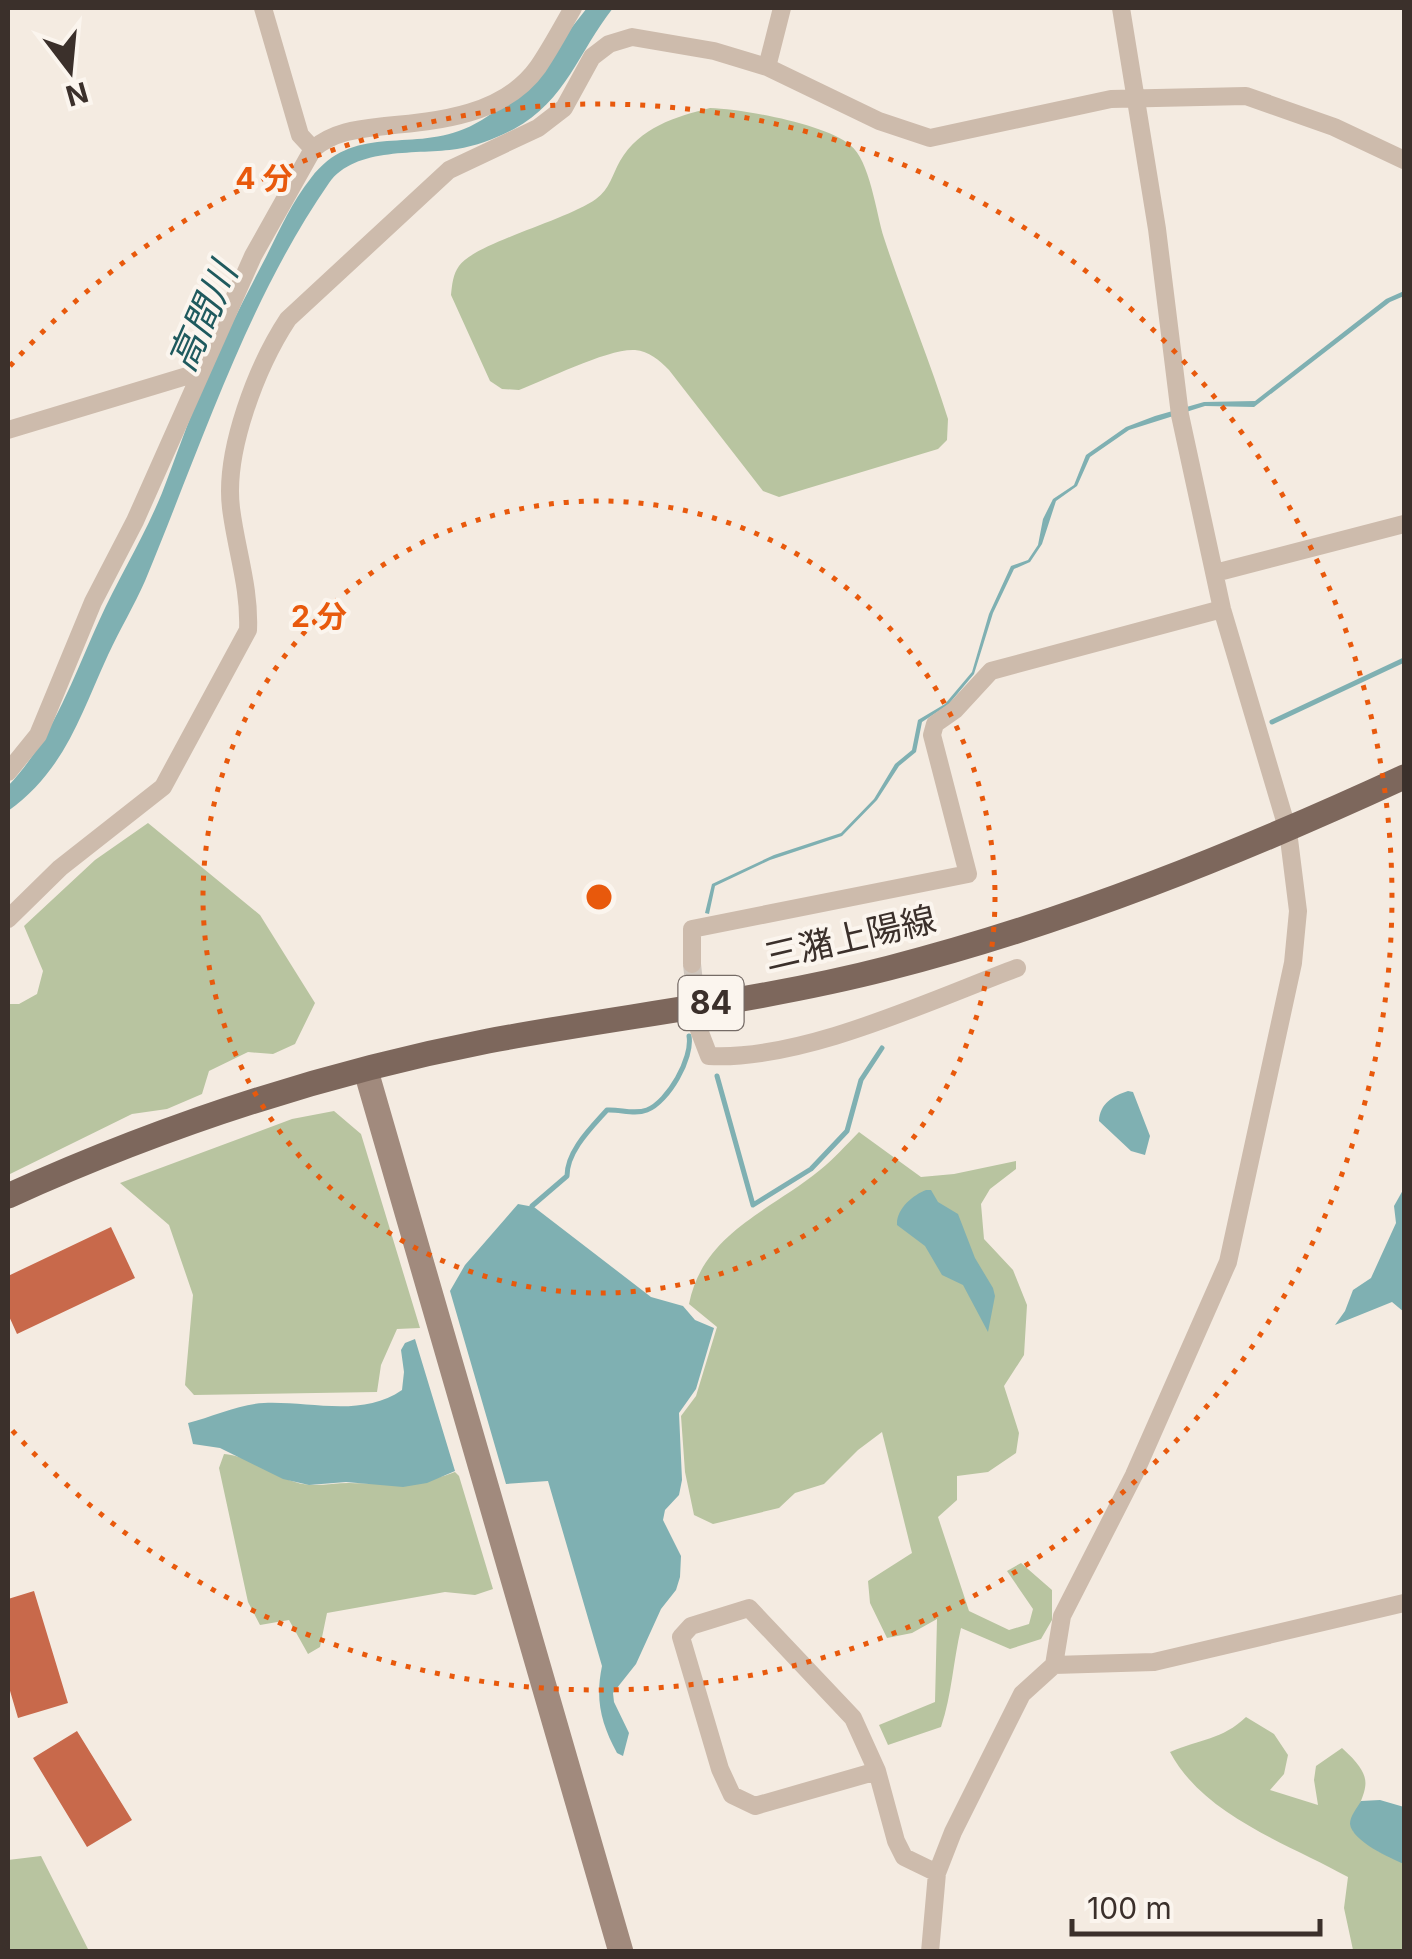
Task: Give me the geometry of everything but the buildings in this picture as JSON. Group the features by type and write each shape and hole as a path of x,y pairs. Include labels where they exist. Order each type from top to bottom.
{"main road":[{"name":"三潴上陽線","path":"8,1196 132,1144 245,1105 366,1070 486,1042 795,990 887,968 1092,908 1288,831 1404,777"}],"street":[{"path":"263,8 300,135 314,148"},
{"path":"8,772 38,735 93,602 136,521 253,256 314,148 326,138 356,129 438,120 498,102 536,70 573,8"},
{"path":"767,68 782,8"},
{"path":"930,1952 937,1873 954,1832 1022,1694 1054,1665 1062,1616 1134,1475 1228,1262 1293,964 1298,911 1288,831 1222,608 1179,411 1157,229 1121,8"},
{"path":"8,919 60,868 162,787 248,630 249,602 231,508 229,476 270,346 288,318 449,170 538,128 564,108 592,57 609,44 632,37 714,51 767,68 879,121 930,138 1111,99 1246,96 1334,127 1404,160"},
{"path":"8,430 200,372"},
{"path":"1214,573 1404,524"},
{"path":"692,964 692,930 968,874 932,735 936,724 955,710 991,671 1222,608"},
{"path":"699,1030 709,1056 748,1054 816,1041 1017,968"},
{"path":"366,1070 621,1952"},
{"path":"1054,1665 1154,1662 1404,1602"},
{"path":"877,1770 755,1806 732,1796 720,1770 680,1638 692,1626 749,1608 853,1718 877,1770 904,1857 937,1873"}],"green space":[{"path":"710,108 803,124 838,137 857,152 948,419 947,440 938,449 779,497 763,491 669,370 645,352 610,354 519,390 502,389 490,381 451,295 459,266 501,240 596,199 605,191 628,149 648,132"},
{"path":"148,823 260,915 315,1003 295,1044 273,1054 248,1052 209,1071 202,1094 167,1109 132,1114 8,1175 8,1004 19,1004 37,994 43,971 24,926 95,860"},
{"path":"334,1111 361,1134 420,1328 397,1329 381,1365 377,1392 194,1395 185,1385 193,1295 169,1225 120,1183 292,1119"},
{"path":"859,1132 921,1177 1016,1161 1016,1169 990,1189 981,1204 984,1239 1013,1270 1027,1305 1024,1355 1004,1386 1019,1433 1016,1453 988,1472 957,1476 957,1500 938,1517 969,1611 1009,1630 1029,1624 1033,1609 1007,1571 1021,1563 1052,1590 1052,1620 1041,1639 1010,1649 961,1628 941,1727 888,1745 879,1725 935,1702 937,1619 912,1633 887,1638 870,1603 868,1581 912,1553 882,1432 824,1484 795,1493 779,1508 713,1524 694,1515 685,1472 681,1416 696,1396 717,1327 689,1304 708,1259 723,1241 820,1170"},
{"path":"224,1454 308,1485 403,1484 455,1472 493,1589 475,1595 445,1592 327,1613 320,1647 308,1654 289,1620 260,1625 248,1602 219,1468"},
{"path":"1246,1717 1274,1734 1288,1755 1284,1774 1270,1790 1318,1805 1316,1766 1342,1748 1362,1771 1365,1787 1353,1831 1378,1851 1404,1863 1404,1951 1353,1950 1344,1908 1348,1877 1225,1811 1185,1774 1170,1752 1219,1735"},
{"path":"41,1856 89,1951 8,1951 8,1860"}],"water":[{"path":"587,8 613,8 559,90 532,118 472,146 388,154 355,163 329,183 273,276 249,326 145,581 69,740 44,778 8,811 8,786 37,749 60,708 155,509 218,353 304,187 327,161 345,150 363,144 443,135 482,120 532,76"},
{"path":"1404,291 1404,296 1390,302 1254,407 1205,406 1129,430 1090,457 1077,486 1056,501 1042,544 1030,562 1014,569 993,613 974,674 948,705 922,722 916,752 899,766 877,800 842,836 770,860 715,886 709,914 705,913 712,884 774,855 841,833 874,799 895,764 912,750 918,720 945,704 972,672 989,614 1011,566 1028,560 1038,545 1043,519 1053,499 1074,485 1086,455 1126,427 1155,416 1204,402 1255,401 1386,299"},
{"path":"1133,1092 1150,1136 1145,1155 1131,1151 1099,1121 1108,1101"},
{"path":"1404,1175 1404,1312 1392,1302 1335,1325 1353,1290 1371,1278 1396,1223 1394,1206 1403,1190"},
{"path":"926,1190 958,1214 975,1258 993,1288 988,1332 963,1285 942,1275 925,1246 897,1225 906,1203"},
{"path":"518,1204 534,1207 651,1297 683,1306 695,1320 714,1328 696,1389 679,1413 682,1480 679,1495 665,1510 663,1520 681,1556 680,1577 636,1664 613,1693 629,1733 623,1756 617,1753 603,1721 599,1701 602,1666 548,1481 506,1484 450,1291 465,1265"},
{"path":"415,1339 455,1471 427,1483 403,1487 346,1482 309,1485 283,1479 220,1448 193,1444 188,1423 245,1406 353,1406 386,1399 402,1390 401,1350 405,1343"},
{"path":"1380,1800 1404,1807 1404,1864 1372,1848 1352,1830 1351,1818 1361,1801"}],"waterway":[{"path":"1272,722 1404,660"},
{"path":"532,1206 567,1176 575,1149 607,1110 647,1110 663,1098 683,1067 689,1036"},
{"path":"717,1076 753,1205 811,1169 847,1131 861,1080 882,1048"}],"tunnel":[{"path":"692,964 699,1030"}],"water label":[{"name":"高間川","path":"203,317"}]}
